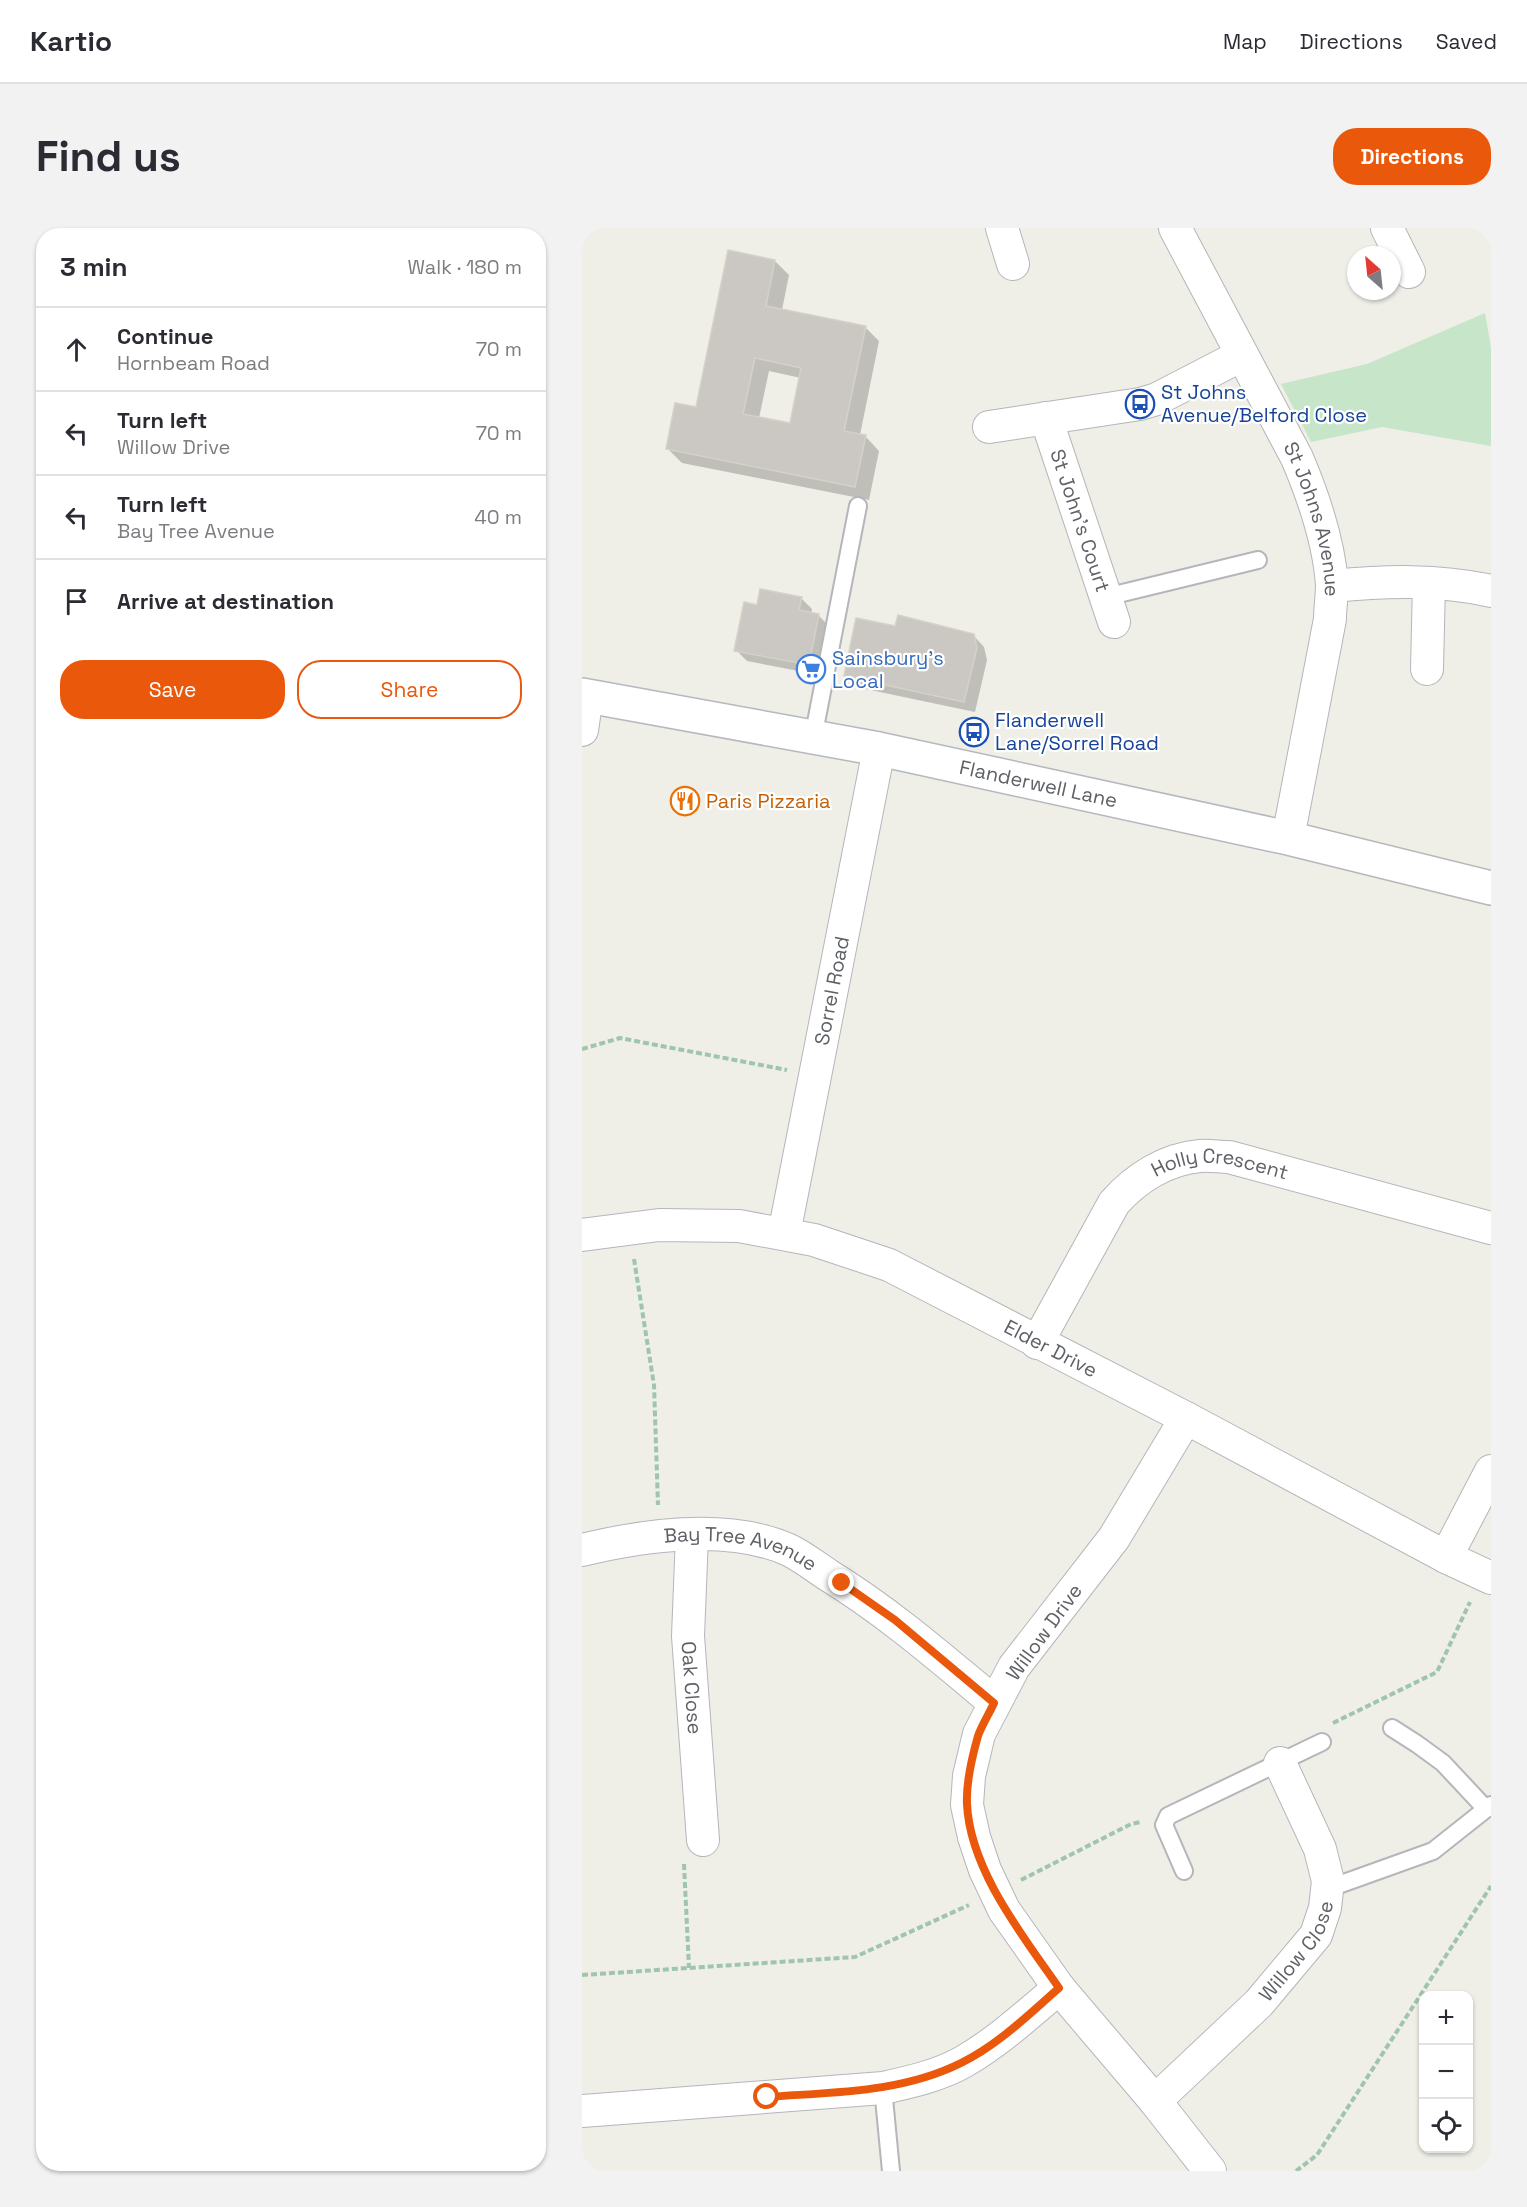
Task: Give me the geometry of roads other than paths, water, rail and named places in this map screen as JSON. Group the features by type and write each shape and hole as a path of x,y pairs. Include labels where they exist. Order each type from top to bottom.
{"street":[{"path":"1002,228 1013,264"},
{"name":"St Johns Avenue","path":"1175,228 1297,458 1312,493 1326,544 1332,586 1329,618 1288,837"},
{"path":"1387,228 1409,272"},
{"path":"989,426 1140,404 1157,399 1242,355"},
{"name":"St John's Court","path":"1046,418 1110,609"},
{"path":"1332,586 1376,582 1429,583 1470,586 1491,591"},
{"path":"1427,669 1429,583"},
{"path":"582,730 585,695"},
{"name":"Flanderwell Lane","path":"585,695 879,749 1288,837 1491,888"},
{"name":"Sorrel Road","path":"784,1234 879,749"},
{"name":"Holly Crescent","path":"1037,1343 1114,1203 1127,1188 1149,1173 1182,1160 1199,1156 1229,1157 1491,1228"},
{"name":"Elder Drive","path":"582,1235 659,1225 739,1226 814,1240 889,1265 1186,1418 1446,1557 1487,1576"},
{"name":"Willow Drive","path":"1059,1988 1004,1910 985,1870 967,1805 969,1776 979,1734 1014,1667 1114,1538 1186,1418"},
{"path":"1446,1557 1491,1471"},
{"name":"Bay Tree Avenue","path":"582,1550 659,1536 719,1535 752,1539 789,1550 895,1620 994,1703"},
{"name":"Oak Close","path":"692,1536 688,1636 703,1840"},
{"name":"Willow Close","path":"1155,2101 1259,2004 1316,1935 1325,1908 1328,1881 1320,1849 1280,1762"},
{"path":"582,2111 883,2088 922,2079 961,2063 1001,2038 1059,1988 1155,2101 1210,2171"}],"lane":[{"path":"813,738 858,506"},
{"path":"1110,609 1258,560"},
{"path":"1327,1889 1432,1851 1489,1807 1443,1763 1392,1728"},
{"path":"1184,1871 1164,1825 1168,1816 1322,1743"},
{"path":"883,2088 891,2171"}],"place":[{"name":"St Johns Avenue/Belford Close","path":"1140,404"},
{"name":"Sainsbury's Local","path":"811,669"},
{"name":"Flanderwell Lane/Sorrel Road","path":"974,732"},
{"name":"Paris Pizzaria","path":"685,801"}]}
